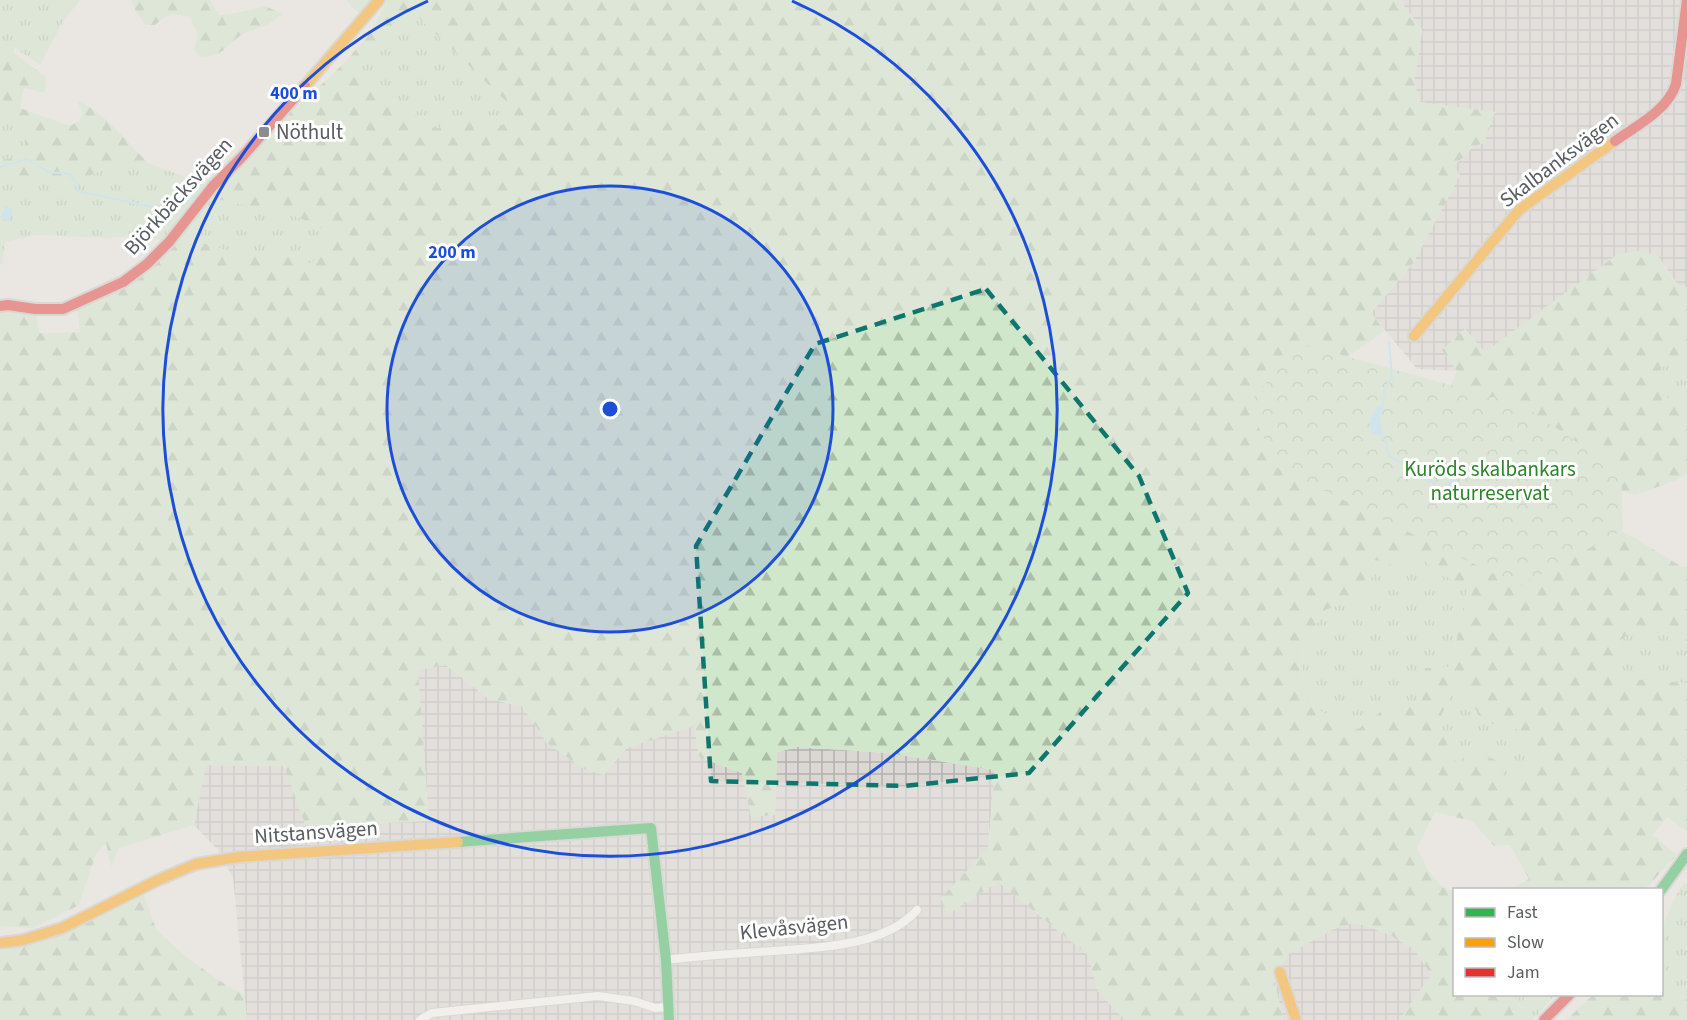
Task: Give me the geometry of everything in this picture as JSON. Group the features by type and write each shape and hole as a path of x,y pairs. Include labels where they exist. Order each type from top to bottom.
{"street":[{"name":"Björkbäcksvägen","path":"0,306 63,309 123,282 147,264 169,242 213,186 379,0"},
{"name":"Skalbanksvägen","path":"1414,336 1519,210 1668,101 1678,75 1687,0"},
{"name":"Nitstansvägen","path":"0,943 23,940 62,928 158,880 196,864 239,857 651,828 666,960"},
{"path":"1662,888 1687,854"},
{"name":"Klevåsvägen","path":"666,960 802,949 844,943 880,934 903,923 917,910"},
{"path":"666,960 669,1020"},
{"path":"1280,972 1296,1020"},
{"path":"420,1020 432,1013 598,996 634,1001 655,1008 668,1007"},
{"path":"1544,1020 1568,996"}],"highlighted area":[{"path":"986,289 1139,476 1188,593 1029,773 904,786 711,781 696,546 815,344"}],"shaded area":[{"path":"1400,0 1687,0 1687,287 1678,285 1657,255 1485,352 1457,371 1417,369 1371,313 1414,262 1454,166 1473,147 1495,113 1420,102 1414,82 1422,30"},
{"path":"446,665 489,699 522,706 548,744 627,748 694,725 699,757 742,773 775,815 777,752 798,747 889,753 995,770 988,849 941,898 949,913 998,882 1088,955 1098,991 1125,1020 247,1020 233,878 217,849 194,825 205,765 284,766 418,669"},
{"path":"1355,922 1388,934 1415,950 1432,976 1409,1008 1399,1020 1283,1020 1274,979 1287,955 1333,929"}],"green space":[{"path":"0,0 80,0 63,22 40,65 15,48 13,52 0,44"},
{"path":"131,0 210,0 219,15 265,6 283,14 267,25 238,37 221,52 200,57 194,50 198,34 190,17 171,15 155,25 145,25"},
{"path":"347,0 373,0 361,14 351,7"},
{"path":"387,0 1400,0 1422,30 1414,82 1420,102 1495,112 1484,143 1473,147 1454,166 1460,175 1414,262 1371,313 1385,331 1316,378 1635,538 1682,567 1687,567 1687,642 1638,627 1618,642 1609,669 1629,679 1687,683 1687,831 1667,817 1653,835 1677,855 1646,888 1513,888 1529,879 1510,845 1494,846 1472,821 1435,812 1417,848 1428,870 1442,887 1453,891 1453,996 1515,996 1527,1020 1399,1020 1431,975 1415,950 1388,934 1355,922 1334,929 1287,955 1274,979 1283,1020 1125,1020 1098,991 1088,955 998,882 948,914 941,898 988,848 995,770 889,753 798,747 777,752 775,815 751,817 742,773 699,757 694,726 627,748 604,775 584,769 548,744 522,706 489,699 446,665 418,670 429,821 306,827 284,766 206,765 194,825 119,848 111,867 106,843 96,854 79,905 34,928 0,926 0,309 36,312 39,333 80,332 77,309 132,281 179,236 249,257 265,253 289,254 312,264 328,231 293,215 211,198 250,150 272,138 284,118 342,65 368,35","holes":["414,13 516,111 502,125 461,116 436,129 402,105 379,93 357,70","1414,554 1467,590 1451,667 1425,668 1419,703 1392,703 1358,729 1316,709 1302,688 1304,646 1325,610 1357,599 1370,590 1373,560 1396,567","1455,685 1470,697 1482,723 1503,725 1520,730 1537,754 1509,794 1499,762 1466,746 1460,767 1450,751 1439,721"]},
{"path":"414,13 516,111 502,125 461,116 436,129 402,105 379,93 356,70"},
{"path":"0,44 46,77 45,93 24,88 20,108 70,126 80,120 83,113 77,101 97,112 148,163 115,163 85,178 65,183 51,177 0,175 0,161 21,155 26,145 26,136 0,109"},
{"path":"0,109 26,136 26,145 21,155 0,161"},
{"path":"115,163 148,163 210,186 167,241 134,236 107,238 36,235 5,242 0,265 0,217 2,219 12,207 5,206 0,216 0,175 52,177 65,183 85,178"},
{"path":"211,198 293,215 328,231 312,265 289,254 265,253 249,257 179,236"},
{"path":"1638,251 1657,255 1677,285 1687,287 1687,355 1672,356 1660,370 1663,395 1687,409 1687,474 1635,495 1599,485 1440,407 1457,371 1442,350 1465,329 1485,352 1618,254"},
{"name":"Kuröds skalbankars naturreservat","path":"1299,343 1522,405 1621,472 1623,530 1519,586 1278,468 1248,405"},
{"path":"1687,355 1687,409 1663,395 1660,370 1672,356"},
{"path":"1415,554 1467,590 1451,667 1419,703 1392,703 1358,729 1316,709 1302,688 1304,646 1325,609 1357,599 1373,560 1396,566"},
{"path":"1638,627 1687,642 1687,683 1629,679 1609,669 1618,642"},
{"path":"1455,685 1470,697 1482,723 1503,725 1520,730 1537,754 1509,795 1460,768 1450,751 1439,721"},
{"path":"1684,882 1687,884 1686,997 1663,994 1663,926"},
{"path":"144,895 156,929 185,956 227,986 244,994 247,1020 0,1020 0,951 33,944"},
{"path":"1663,994 1685,997 1687,995 1687,1020 1566,1020 1592,996 1663,996"},
{"path":"1515,996 1554,996 1533,1020 1527,1020"}],"water":[{"path":"5,206 13,209 10,221 0,217"},
{"path":"1379,405 1383,406 1380,417 1383,434 1376,435 1372,433 1370,425"},
{"path":"1453,480 1459,482 1461,490 1459,496 1456,497 1445,484"}],"waterway":[{"path":"0,167 27,159 49,172 70,174 76,183 77,191 153,207 179,208 198,194"},
{"path":"1383,406 1384,388 1392,379 1389,342"},
{"path":"1380,434 1388,445 1389,455 1407,465 1421,477 1435,483"}],"traffic: fast":[{"path":"458,842 651,828 666,960 669,1020"},
{"path":"1662,888 1687,854"}],"traffic: slow":[{"path":"305,86 379,0"},
{"path":"1414,336 1519,210 1615,141"},
{"path":"0,943 23,940 62,928 158,880 196,864 239,857 458,842"},
{"path":"1280,972 1296,1020"}],"traffic: jam":[{"path":"1615,141 1659,110 1672,93 1676,84 1687,0"},
{"path":"0,306 63,309 123,282 147,264 169,242 213,186 305,86"},
{"path":"1544,1020 1568,996"}],"place":[{"name":"Nöthult","path":"264,132"}]}
